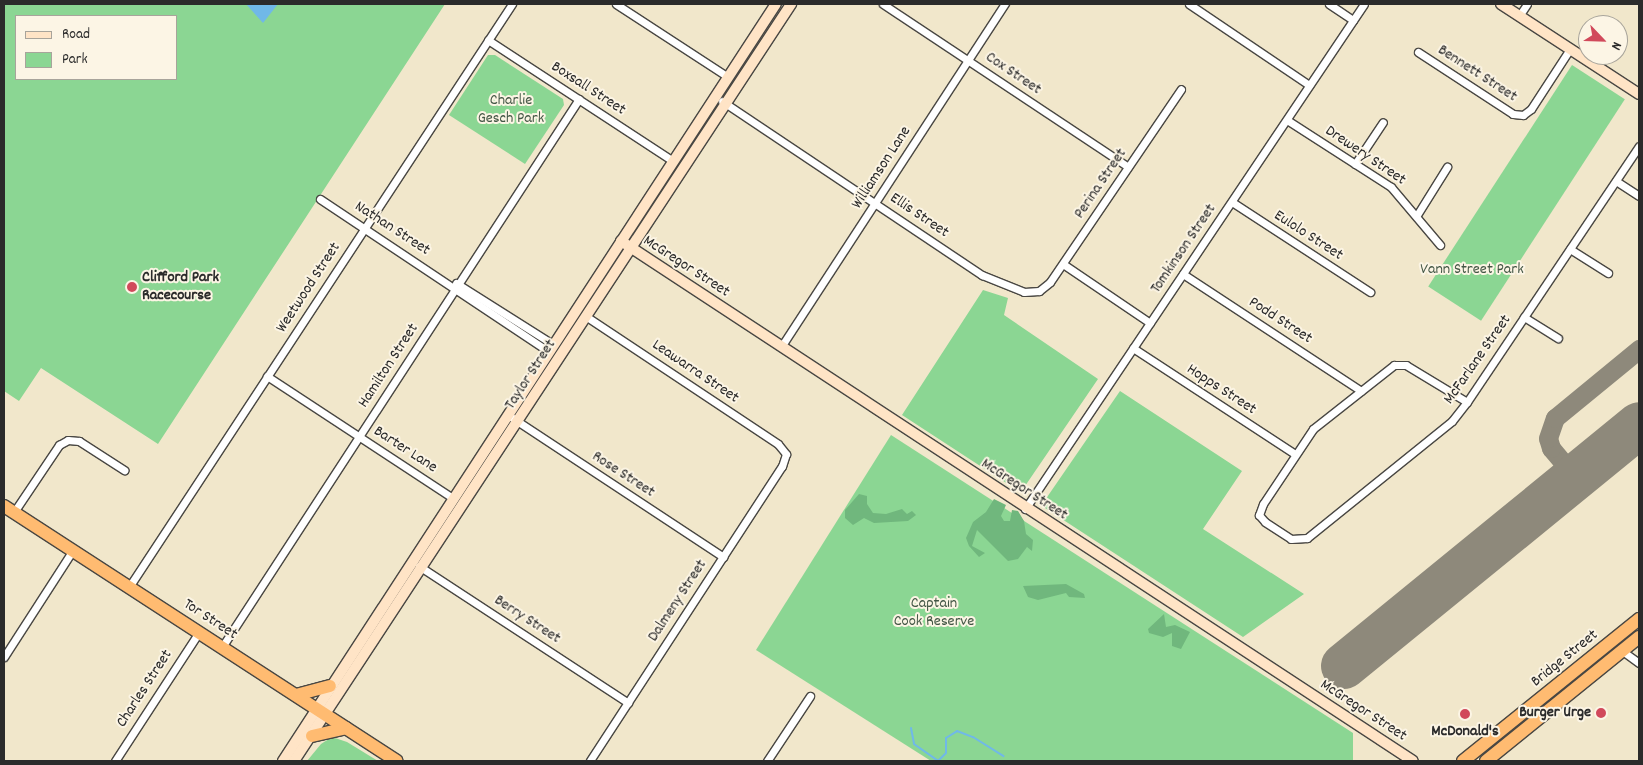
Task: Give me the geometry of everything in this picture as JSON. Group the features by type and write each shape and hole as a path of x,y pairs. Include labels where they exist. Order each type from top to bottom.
{"highway":[{"name":"Tor Street","path":"9,509 398,761"},
{"name":"Bridge Street","path":"1464,761 1639,619"},
{"name":"Bridge Street","path":"1486,761 1639,637"},
{"path":"296,695 330,686"},
{"path":"312,736 346,728"}],"main road":[{"name":"Taylor Street","path":"294,761 312,736 330,686 776,4"},
{"name":"Taylor Street","path":"283,761 321,712 422,568 791,4"},
{"path":"1501,4 1639,94"},
{"name":"McGregor Street","path":"621,241 1025,509 1413,761"}],"street":[{"name":"Weetwood Street","path":"130,587 512,4"},
{"path":"616,4 728,77"},
{"name":"Cox Street","path":"883,4 1128,168"},
{"name":"Williamson Lane","path":"781,347 1005,4"},
{"path":"1189,4 1309,85"},
{"path":"1329,4 1354,20"},
{"name":"Tomkinson Street","path":"1025,509 1364,4"},
{"path":"1519,16 1527,4"},
{"name":"Boxsall Street","path":"488,40 673,162"},
{"name":"Bennett Street","path":"1418,52 1513,114 1523,115 1531,109 1570,49"},
{"name":"Perina Street","path":"1039,291 1063,264 1181,89"},
{"name":"Ellis Street","path":"715,97 995,282 1024,292 1039,291"},
{"name":"Hamilton Street","path":"222,647 579,99"},
{"name":"Drewery Street","path":"1287,120 1391,187 1417,215 1440,245"},
{"path":"1356,164 1383,122"},
{"name":"McFarlane Street","path":"1295,454 1263,504 1259,515 1265,522 1291,539 1307,538 1452,421 1639,146"},
{"path":"1417,215 1447,167"},
{"path":"1616,181 1639,196"},
{"name":"Nathan Street","path":"320,199 551,349"},
{"name":"Eulolo Street","path":"1232,202 1370,292"},
{"path":"1570,249 1608,273"},
{"path":"1063,264 1150,323"},
{"name":"Podd Street","path":"1183,274 1361,392"},
{"name":"Leawarra Street","path":"587,317 778,444 786,454"},
{"path":"1524,317 1558,338"},
{"name":"Hopps Street","path":"1133,348 1295,454"},
{"path":"1295,454 1313,429 1394,365 1406,365 1466,402"},
{"name":"Barter Lane","path":"267,376 453,498"},
{"name":"Rose Street","path":"508,415 724,557"},
{"path":"9,509 58,445 68,440 79,441 124,470"},
{"name":"Dalmeny Street","path":"590,761 724,557 782,466 786,454"},
{"path":"4,657 72,550"},
{"name":"Berry Street","path":"412,561 628,703"},
{"name":"Charles Street","path":"115,761 198,632"},
{"path":"1610,643 1639,663"},
{"path":"767,761 810,696"}],"green space":[{"name":"Clifford Park Racecourse","path":"4,4 445,4 158,444 41,368 19,401 4,391"},
{"name":"Charlie Gesch Park","path":"488,55 495,55 563,99 564,105 525,164 449,115"},
{"name":"Vann Street Park","path":"1572,65 1625,99 1481,321 1428,286"},
{"path":"983,290 1008,298 1004,315 1098,379 1023,489 1017,490 902,415"},
{"path":"1120,391 1242,471 1203,529 1304,594 1243,637 1045,508 1043,503"},
{"name":"Captain Cook Reserve","path":"891,435 1353,733 1353,761 931,761 756,650"},
{"path":"859,494 867,496 867,504 873,513 886,514 902,509 907,514 912,511 916,515 908,521 874,523 864,518 853,525 845,518 845,510"},
{"path":"994,499 1006,505 1001,516 1004,521 1010,521 1012,510 1018,511 1024,521 1026,534 1033,540 1032,551 1027,547 1018,559 1008,561 977,530 972,546 985,553 979,557 969,546 966,538 973,522 986,512"},
{"path":"1066,584 1084,594 1085,598 1069,597 1066,593 1038,600 1028,597 1023,586"},
{"path":"1164,614 1166,627 1175,625 1190,632 1181,649 1172,646 1172,633 1163,637 1149,633 1148,629"},
{"path":"332,737 347,742 378,761 307,761 321,744"}],"water":[{"path":"246,4 278,4 263,23"}],"waterway":[{"path":"911,728 914,744 938,761"},
{"path":"938,761 946,753 946,738 957,731 973,737 1003,756"}],"taxiway":[{"path":"1635,428 1579,470 1566,466 1551,448 1548,438 1555,418 1639,349"},
{"path":"1514,527 1565,485 1568,475 1566,466"}],"runway":[{"path":"1344,666 1639,425"}],"place":[{"name":"Clifford Park Racecourse","path":"132,287"},
{"name":"Burger Urge","path":"1601,713"},
{"name":"McDonald's","path":"1465,714"}]}
